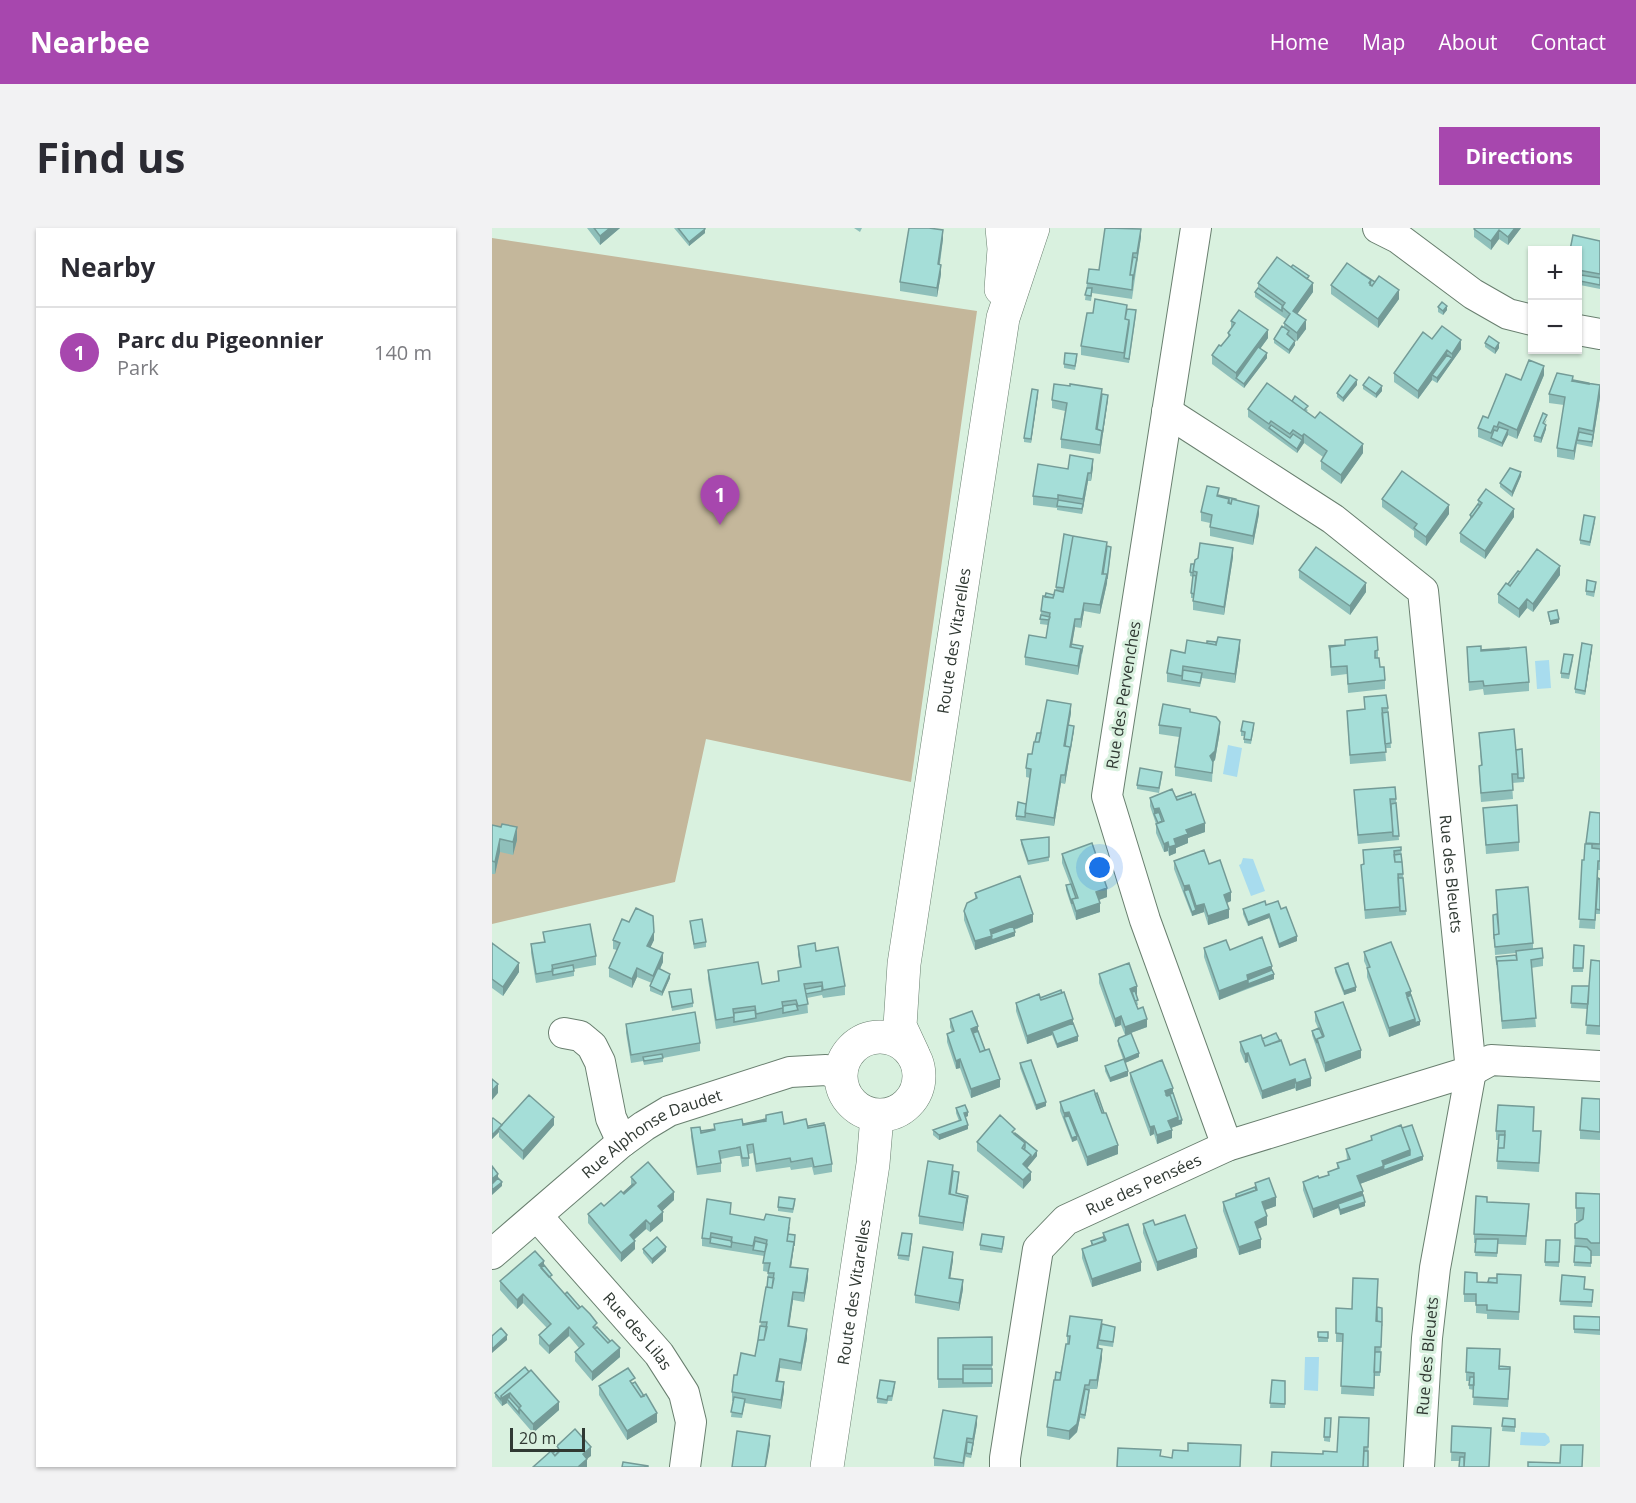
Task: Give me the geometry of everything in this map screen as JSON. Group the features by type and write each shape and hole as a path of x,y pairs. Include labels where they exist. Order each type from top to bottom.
{"main road":[{"name":"Route des Vitarelles","path":"1002,228 1003,318"},
{"name":"Route des Vitarelles","path":"913,1054 900,1026 904,964 1003,318 1033,228"},
{"name":"Route des Vitarelles","path":"872,1037 904,964"},
{"path":"872,1037 890,1038 903,1043 913,1054 918,1067 919,1082 914,1096 905,1107 892,1114 877,1116 862,1112 850,1103 843,1090 840,1075 844,1058 856,1044 872,1037"},
{"name":"Route des Vitarelles","path":"827,1467 873,1164 877,1116"}],"street":[{"name":"Rue des Pervenches","path":"1196,228 1107,796 1145,920 1227,1146"},
{"path":"1378,228 1398,238 1473,294 1508,315 1528,319"},
{"path":"1582,331 1600,334"},
{"name":"Rue des Bleuets","path":"1167,412 1333,519 1423,591 1471,1071 1435,1268 1426,1338 1419,1467"},
{"path":"564,1033 580,1036 592,1046 600,1062 610,1118 622,1142"},
{"name":"Rue des Pensées","path":"1005,1467 1038,1249 1066,1220 1227,1146 1471,1071 1491,1060 1600,1066"},
{"name":"Rue Alphonse Daudet","path":"492,1254 622,1142 669,1111 790,1072 826,1070 840,1075"},
{"name":"Rue des Lilas","path":"537,1216 659,1354 672,1372 684,1393 691,1422 685,1467"}],"shaded area":[{"path":"492,238 977,311 911,782 706,739 675,882 492,924"}],"water":[{"path":"1549,660 1551,688 1537,689 1535,661"},
{"path":"1228,745 1242,748 1237,777 1223,774"},
{"path":"1243,858 1253,859 1265,891 1251,896 1239,865"},
{"path":"1305,1357 1319,1357 1318,1391 1304,1390"},
{"path":"1521,1432 1545,1433 1550,1442 1545,1446 1520,1445"}],"building":[{"path":"594,228 610,228 600,236"},
{"path":"678,228 705,228 705,229 689,242"},
{"path":"909,228 943,230 937,288 900,282"},
{"path":"1105,228 1141,229 1137,253 1133,253 1130,275 1133,275 1132,290 1087,283 1089,269 1099,270"},
{"path":"1475,228 1515,228 1508,237 1499,230 1491,241"},
{"path":"1573,235 1600,241 1600,274 1582,271 1582,246 1571,246"},
{"path":"1133,257 1137,258 1133,280 1133,275 1130,275"},
{"path":"1277,257 1313,283 1293,311 1306,320 1297,333 1284,323 1290,314 1282,307 1285,303 1258,283"},
{"path":"1347,263 1371,280 1369,283 1372,286 1379,276 1399,290 1378,319 1331,285"},
{"path":"1293,265 1309,276 1307,279 1291,267"},
{"path":"1582,275 1600,278 1600,285 1582,281"},
{"path":"1087,288 1092,288 1091,296 1085,295"},
{"path":"1258,288 1283,306 1282,311 1255,292"},
{"path":"1095,299 1127,305 1125,319 1129,320 1124,353 1081,346 1087,313 1093,313"},
{"path":"1442,302 1447,306 1443,311 1438,307"},
{"path":"1127,309 1136,310 1129,359 1124,358 1129,324 1129,320 1125,319"},
{"path":"1239,310 1268,330 1236,373 1212,355 1230,335 1228,333 1235,323 1231,321"},
{"path":"1282,326 1289,331 1287,334 1295,341 1289,350 1274,339"},
{"path":"1442,326 1461,340 1452,354 1447,350 1418,391 1394,373 1423,332 1432,339"},
{"path":"1489,336 1499,343 1495,349 1485,343"},
{"path":"1258,347 1267,353 1244,384 1236,378"},
{"path":"1065,353 1077,354 1075,366 1064,364"},
{"path":"1447,355 1452,358 1437,378 1432,375"},
{"path":"1529,360 1544,366 1517,430 1499,422 1491,433 1478,428 1483,416 1488,418 1506,374 1521,380"},
{"path":"1557,373 1573,376 1572,381 1600,385 1593,431 1579,428 1574,451 1557,448 1565,397 1549,394"},
{"path":"1350,375 1357,380 1343,398 1337,393"},
{"path":"1369,377 1382,386 1376,394 1363,385"},
{"path":"1267,383 1315,418 1320,412 1363,444 1341,475 1321,461 1327,451 1304,434 1302,436 1293,430 1290,434 1271,421 1269,424 1248,409"},
{"path":"1054,384 1102,389 1096,429 1102,431 1100,445 1061,439 1067,403 1052,400"},
{"path":"1032,389 1038,390 1031,439 1024,438"},
{"path":"1102,394 1108,395 1102,435 1102,431 1097,429"},
{"path":"1295,396 1308,406 1304,410 1292,401"},
{"path":"1543,413 1547,415 1543,423 1546,425 1541,438 1534,436"},
{"path":"1271,425 1290,438 1293,434 1302,440 1297,449 1269,428"},
{"path":"1499,427 1508,430 1502,443 1491,438 1494,430 1497,431"},
{"path":"1579,432 1593,435 1592,442 1577,440"},
{"path":"1070,455 1093,459 1083,499 1058,495 1058,499 1033,496 1038,464 1068,469"},
{"path":"1510,468 1521,472 1512,492 1500,483"},
{"path":"1402,471 1449,505 1426,537 1414,528 1417,524 1382,499"},
{"path":"1207,486 1219,488 1217,496 1229,499 1228,503 1231,504 1232,499 1259,506 1253,536 1210,527 1212,515 1201,512"},
{"path":"1486,489 1514,509 1485,551 1460,533 1482,503 1478,500"},
{"path":"1218,495 1236,500 1232,499 1231,504 1229,499"},
{"path":"1058,500 1083,504 1082,509 1057,506"},
{"path":"1478,504 1480,506 1472,517 1470,515"},
{"path":"1584,515 1595,517 1590,542 1580,540"},
{"path":"1064,534 1073,536 1064,588 1056,587"},
{"path":"1073,536 1107,542 1102,574 1107,574 1100,605 1084,603 1081,619 1075,619 1070,647 1081,649 1078,666 1025,657 1029,635 1046,638 1050,613 1041,611 1043,596 1053,598 1055,590 1063,592"},
{"path":"1200,543 1233,548 1224,607 1193,601 1197,572 1193,571"},
{"path":"1107,546 1111,547 1107,579 1107,574 1103,574"},
{"path":"1316,547 1366,583 1350,606 1299,570"},
{"path":"1537,549 1560,566 1533,604 1527,599 1519,609 1498,594 1506,583 1510,586"},
{"path":"1191,564 1194,564 1193,573 1190,572"},
{"path":"1518,571 1520,572 1510,586 1508,584"},
{"path":"1193,575 1196,576 1194,594 1191,593"},
{"path":"1587,580 1596,582 1594,592 1586,591"},
{"path":"1046,593 1054,595 1053,598 1045,597"},
{"path":"1557,610 1559,619 1550,621 1548,612"},
{"path":"1041,615 1050,617 1049,620 1040,619"},
{"path":"1218,637 1240,640 1235,674 1183,666 1182,676 1167,673 1171,650 1185,653 1187,640 1216,645"},
{"path":"1377,637 1378,650 1375,651 1375,658 1379,658 1380,667 1384,667 1385,680 1348,684 1347,666 1331,667 1330,647 1345,645 1345,640"},
{"path":"1582,643 1592,645 1585,691 1575,689"},
{"path":"1071,644 1083,646 1081,654 1081,649 1071,647"},
{"path":"1481,646 1481,651 1526,647 1529,682 1484,686 1483,681 1469,682 1467,647"},
{"path":"1509,649 1481,651 1481,650"},
{"path":"1564,654 1573,655 1569,674 1561,673"},
{"path":"1183,670 1202,673 1200,683 1182,680"},
{"path":"1386,695 1388,708 1382,708 1386,752 1350,755 1347,711 1365,709 1364,697"},
{"path":"1047,700 1071,704 1064,746 1070,747 1065,775 1061,775 1054,818 1025,813 1031,769 1026,768 1028,754 1032,754 1034,742 1039,742"},
{"path":"1163,704 1216,717 1220,722 1215,751 1210,756 1213,762 1212,773 1175,767 1181,728 1159,725"},
{"path":"1388,712 1391,743 1385,744 1382,713"},
{"path":"1243,721 1254,723 1251,740 1244,739 1245,732 1241,731"},
{"path":"1068,725 1074,726 1070,751 1070,747 1065,746"},
{"path":"1514,729 1518,774 1512,774 1513,790 1481,793 1479,766 1482,765 1479,733"},
{"path":"1037,733 1041,733 1039,742 1035,742"},
{"path":"1522,749 1524,778 1518,778 1516,750"},
{"path":"1140,768 1162,772 1159,788 1137,785"},
{"path":"1395,787 1396,799 1390,799 1393,832 1358,835 1354,790"},
{"path":"1172,789 1177,800 1195,794 1205,823 1186,830 1188,834 1174,839 1176,845 1169,847 1168,842 1164,844 1156,824 1164,821 1159,808 1154,809 1150,798"},
{"path":"1191,792 1192,795 1177,800 1176,797"},
{"path":"1018,802 1026,804 1025,817 1016,816"},
{"path":"1396,803 1399,836 1393,836 1391,804"},
{"path":"1517,805 1519,842 1486,845 1483,808"},
{"path":"1159,812 1162,821 1158,823 1154,814"},
{"path":"1590,812 1600,813 1600,844 1586,843"},
{"path":"502,824 517,827 513,842 500,839 495,862 492,861 492,825 501,827"},
{"path":"1049,837 1049,857 1028,861 1021,840"},
{"path":"1092,843 1107,888 1096,892 1100,903 1076,911 1072,899 1078,898 1062,854"},
{"path":"1585,844 1592,844 1592,848 1600,849 1595,920 1579,919"},
{"path":"1401,847 1401,850 1394,851 1395,862 1402,862 1403,874 1398,874 1400,907 1365,910 1361,865 1364,864 1363,850"},
{"path":"1204,850 1209,864 1220,860 1231,892 1224,895 1229,909 1208,916 1204,904 1196,906 1189,885 1184,886 1174,861"},
{"path":"1401,854 1402,862 1395,862 1394,855"},
{"path":"1020,876 1033,914 990,930 992,936 975,941 964,911 967,903 977,898 975,893"},
{"path":"1398,878 1403,878 1406,911 1400,911"},
{"path":"1598,878 1600,879 1600,910 1596,909"},
{"path":"1071,884 1076,898 1072,899 1072,904 1066,885"},
{"path":"1528,887 1533,943 1495,947 1494,935 1499,934 1496,890"},
{"path":"1189,889 1196,910 1192,912 1184,891"},
{"path":"1265,901 1266,905 1278,901 1281,909 1286,907 1297,936 1279,944 1269,914 1248,922 1243,909"},
{"path":"636,908 653,916 654,932 647,946 663,953 653,976 637,968 632,979 609,968 620,943 613,940 622,919 629,922"},
{"path":"1497,914 1499,934 1494,935 1494,939 1493,915"},
{"path":"702,919 706,942 694,944 690,921"},
{"path":"590,924 596,956 552,965 553,971 536,974 531,944 545,942 543,932"},
{"path":"1013,926 1015,932 992,940 991,934"},
{"path":"1262,937 1272,966 1247,975 1248,980 1219,991 1204,948 1226,940 1230,950"},
{"path":"1391,942 1411,991 1406,993 1415,1019 1389,1028 1367,968 1370,967 1364,952"},
{"path":"492,943 519,963 503,987 492,979"},
{"path":"815,943 816,951 838,947 845,986 823,990 822,982 804,984 808,1004 798,1006 796,1000 782,1002 783,1008 756,1014 755,1006 733,1009 734,1017 716,1020 708,970 758,962 762,984 779,981 778,971 801,967 798,946"},
{"path":"1574,945 1584,946 1583,968 1573,968"},
{"path":"1542,948 1543,958 1531,960 1536,1018 1502,1021 1497,961 1517,960 1516,951"},
{"path":"1516,955 1517,960 1497,961 1497,965 1496,957"},
{"path":"1591,960 1600,961 1600,1026 1586,1025"},
{"path":"1129,963 1137,986 1130,989 1138,1009 1143,1007 1147,1019 1125,1027 1121,1016 1115,1019 1099,974"},
{"path":"1348,963 1356,987 1344,991 1335,968"},
{"path":"573,965 574,971 553,975 552,969"},
{"path":"658,968 670,974 662,992 650,986"},
{"path":"1272,970 1274,974 1248,984 1247,980"},
{"path":"822,986 822,991 806,994 805,989"},
{"path":"1572,986 1589,986 1588,1004 1571,1003"},
{"path":"691,989 693,1003 672,1007 669,992"},
{"path":"1061,990 1062,993 1041,1000 1040,998"},
{"path":"1135,991 1138,1000 1135,1001 1132,992"},
{"path":"1064,992 1073,1019 1027,1036 1016,1003 1039,994 1041,1000"},
{"path":"1411,995 1420,1021 1415,1023 1407,997"},
{"path":"1343,1002 1361,1050 1325,1063 1317,1039 1324,1036 1315,1012"},
{"path":"796,1004 798,1010 783,1013 783,1006"},
{"path":"755,1010 756,1018 734,1022 734,1013"},
{"path":"972,1011 978,1026 971,1029 980,1052 989,1049 1000,1079 971,1089 960,1059 956,1061 947,1034 954,1031 950,1019"},
{"path":"695,1012 700,1043 631,1055 626,1024"},
{"path":"1073,1023 1078,1036 1057,1044 1052,1031"},
{"path":"1319,1028 1323,1037 1317,1039 1317,1043 1312,1031"},
{"path":"978,1031 985,1050 980,1052 973,1033"},
{"path":"1131,1033 1139,1053 1125,1059 1118,1041 1119,1038"},
{"path":"1276,1033 1280,1041 1265,1046 1262,1039"},
{"path":"1261,1035 1265,1046 1281,1040 1290,1065 1305,1059 1311,1078 1296,1083 1295,1079 1262,1091 1248,1053 1245,1054 1240,1042"},
{"path":"662,1054 663,1058 644,1061 643,1057"},
{"path":"1124,1059 1128,1071 1110,1078 1105,1066"},
{"path":"1031,1060 1046,1102 1036,1105 1020,1063"},
{"path":"1162,1060 1173,1088 1165,1091 1167,1096 1170,1095 1178,1117 1168,1121 1172,1130 1157,1135 1154,1126 1150,1127 1130,1073"},
{"path":"492,1079 498,1084 492,1091"},
{"path":"1094,1090 1102,1113 1106,1113 1118,1145 1087,1157 1069,1112 1064,1113 1060,1102"},
{"path":"1097,1093 1104,1113 1102,1113 1095,1094"},
{"path":"1173,1093 1182,1120 1178,1121 1170,1095 1166,1095"},
{"path":"529,1095 554,1117 523,1151 499,1128"},
{"path":"1582,1098 1600,1099 1600,1132 1580,1130"},
{"path":"965,1105 968,1112 964,1113 968,1125 939,1135 933,1130 961,1120 956,1108"},
{"path":"1498,1105 1534,1107 1533,1131 1541,1131 1539,1163 1497,1161 1498,1148 1504,1148 1505,1131 1496,1131"},
{"path":"782,1112 784,1124 806,1119 808,1128 825,1125 832,1164 814,1167 812,1158 791,1162 790,1158 756,1164 753,1144 747,1145 749,1158 742,1158 740,1147 719,1151 721,1163 697,1167 691,1128 700,1127 701,1133 715,1130 714,1124 742,1119 743,1125 766,1120 766,1115"},
{"path":"1000,1115 1015,1129 1012,1132 1025,1143 1022,1148 1031,1155 1023,1164 1031,1172 1023,1180 977,1142"},
{"path":"1069,1116 1077,1136 1072,1138 1064,1117"},
{"path":"492,1119 502,1125 492,1135"},
{"path":"766,1119 766,1121 743,1125 743,1124"},
{"path":"824,1123 824,1125 808,1128 808,1126"},
{"path":"1401,1125 1410,1150 1382,1161 1384,1166 1357,1176 1363,1191 1313,1209 1303,1182 1318,1176 1319,1178 1329,1175 1328,1172 1339,1168 1337,1163 1350,1159 1346,1149 1372,1140 1371,1136"},
{"path":"1412,1125 1423,1156 1384,1170 1383,1165 1410,1155 1402,1128"},
{"path":"1015,1133 1037,1151 1031,1159 1031,1155 1024,1149 1025,1143"},
{"path":"1499,1135 1505,1135 1504,1148 1498,1148"},
{"path":"928,1161 953,1165 949,1194 967,1198 963,1223 919,1216"},
{"path":"648,1162 674,1192 658,1206 663,1212 650,1224 646,1220 630,1235 635,1241 621,1253 588,1214 601,1203 604,1206 621,1191 624,1194 636,1183 631,1177"},
{"path":"492,1166 498,1174 492,1179"},
{"path":"953,1171 959,1172 956,1193 968,1196 967,1202 967,1198 950,1194"},
{"path":"498,1178 502,1182 492,1190 492,1184"},
{"path":"1269,1178 1276,1197 1262,1202 1267,1216 1255,1222 1261,1239 1239,1247 1223,1202 1257,1190 1255,1183"},
{"path":"1255,1187 1256,1190 1236,1197 1236,1194"},
{"path":"1576,1193 1600,1194 1600,1243 1575,1238 1575,1224 1583,1219 1584,1208 1576,1208"},
{"path":"1363,1195 1365,1202 1340,1210 1338,1204"},
{"path":"1476,1196 1487,1197 1487,1202 1529,1204 1526,1236 1474,1234"},
{"path":"779,1197 795,1199 793,1209 778,1207"},
{"path":"707,1199 731,1203 730,1214 764,1220 766,1214 790,1218 787,1241 794,1242 790,1267 808,1269 804,1293 793,1292 788,1326 807,1329 801,1363 780,1359 776,1381 784,1382 781,1400 732,1392 734,1375 737,1375 741,1353 755,1356 758,1340 764,1340 767,1322 760,1322 766,1287 772,1288 774,1273 768,1273 770,1263 763,1263 767,1240 755,1237 753,1246 731,1242 732,1237 711,1233 710,1239 702,1238"},
{"path":"1185,1215 1197,1248 1157,1262 1143,1224 1153,1220 1155,1225"},
{"path":"1128,1224 1141,1262 1092,1279 1082,1249 1106,1240 1103,1233"},
{"path":"902,1233 912,1234 909,1256 898,1255"},
{"path":"788,1234 795,1235 794,1246 794,1242 787,1241"},
{"path":"982,1234 1004,1237 1002,1249 980,1245"},
{"path":"657,1237 666,1247 652,1259 643,1249"},
{"path":"711,1237 732,1241 731,1247 710,1243"},
{"path":"1103,1237 1105,1241 1093,1245 1091,1241"},
{"path":"1476,1239 1498,1239 1497,1253 1475,1252"},
{"path":"1546,1240 1560,1240 1559,1262 1545,1262"},
{"path":"755,1241 767,1244 765,1252 753,1250"},
{"path":"1575,1246 1587,1247 1591,1251 1591,1263 1574,1262"},
{"path":"923,1247 953,1252 949,1278 963,1280 959,1303 915,1295"},
{"path":"535,1251 544,1261 539,1265 578,1309 582,1306 597,1323 593,1327 608,1343 612,1340 620,1348 592,1372 575,1352 584,1344 569,1327 549,1346 539,1335 551,1324 523,1294 517,1300 500,1281"},
{"path":"544,1265 552,1275 549,1277 541,1268"},
{"path":"1465,1272 1477,1273 1477,1282 1497,1283 1497,1274 1521,1275 1519,1312 1487,1310 1487,1305 1476,1305 1476,1294 1464,1294"},
{"path":"1562,1275 1585,1277 1584,1289 1593,1290 1592,1302 1560,1301"},
{"path":"768,1277 774,1278 772,1288 767,1287"},
{"path":"1353,1278 1378,1279 1376,1321 1382,1322 1381,1347 1375,1347 1374,1388 1341,1386 1343,1334 1336,1333 1336,1308 1352,1309"},
{"path":"1489,1278 1497,1278 1497,1283 1488,1282"},
{"path":"567,1292 580,1307 578,1309 565,1294"},
{"path":"1377,1307 1382,1308 1382,1322 1377,1321"},
{"path":"1070,1316 1102,1320 1097,1348 1102,1349 1097,1380 1090,1380 1089,1385 1085,1385 1077,1424 1069,1431 1047,1427 1054,1380 1060,1380 1066,1344 1069,1344 1070,1336 1067,1336"},
{"path":"1574,1316 1600,1317 1600,1330 1574,1329"},
{"path":"1102,1324 1115,1327 1113,1342 1099,1340"},
{"path":"760,1326 767,1327 764,1340 758,1340"},
{"path":"597,1327 610,1341 608,1343 595,1329"},
{"path":"501,1328 507,1335 492,1349 492,1336"},
{"path":"1318,1332 1328,1332 1328,1338 1318,1337"},
{"path":"992,1337 992,1365 963,1365 963,1379 938,1379 938,1338"},
{"path":"1467,1348 1500,1349 1499,1369 1510,1369 1508,1399 1473,1397 1474,1373 1466,1372"},
{"path":"1375,1352 1381,1352 1380,1372 1374,1372"},
{"path":"1499,1366 1510,1367 1510,1369 1499,1369"},
{"path":"525,1367 529,1372 501,1396 501,1400 495,1393"},
{"path":"628,1368 635,1378 630,1381 641,1397 646,1394 657,1413 627,1431 599,1386"},
{"path":"963,1369 992,1369 992,1383 963,1383"},
{"path":"531,1370 559,1402 533,1424 510,1393 502,1398 501,1396"},
{"path":"1056,1372 1061,1373 1060,1380 1055,1380"},
{"path":"1470,1377 1474,1377 1474,1385 1469,1385"},
{"path":"880,1380 895,1382 892,1396 888,1396 887,1400 877,1398"},
{"path":"1272,1380 1285,1381 1285,1404 1270,1403"},
{"path":"635,1382 644,1396 641,1397 632,1384"},
{"path":"1085,1389 1089,1390 1085,1415 1080,1414"},
{"path":"509,1397 519,1408 519,1413 507,1399"},
{"path":"734,1397 745,1399 742,1414 731,1412"},
{"path":"943,1410 977,1416 973,1439 967,1438 963,1463 934,1458"},
{"path":"1339,1417 1369,1418 1368,1447 1364,1447 1363,1467 1271,1467 1272,1452 1323,1454 1323,1451 1337,1452"},
{"path":"1325,1418 1331,1418 1330,1437 1324,1437"},
{"path":"1503,1418 1515,1419 1515,1427 1502,1426"},
{"path":"1452,1426 1491,1428 1489,1467 1464,1467 1465,1453 1451,1452"},
{"path":"575,1429 591,1447 583,1454 587,1459 578,1467 533,1467 551,1451 555,1456 560,1451 557,1446"},
{"path":"737,1431 770,1436 765,1467 732,1467"},
{"path":"967,1442 973,1443 971,1454 966,1453"},
{"path":"1188,1443 1241,1445 1240,1467 1117,1467 1118,1448 1161,1450 1160,1456 1172,1458 1173,1450 1188,1451"},
{"path":"1561,1445 1583,1445 1582,1467 1528,1467 1528,1462 1560,1463"},
{"path":"1364,1451 1368,1451 1368,1467 1363,1467"},
{"path":"1460,1457 1464,1457 1464,1467 1459,1467"},
{"path":"623,1462 648,1466 648,1467 622,1467"}],"place":[{"name":"Parc du Pigeonnier","path":"720,525"}]}
